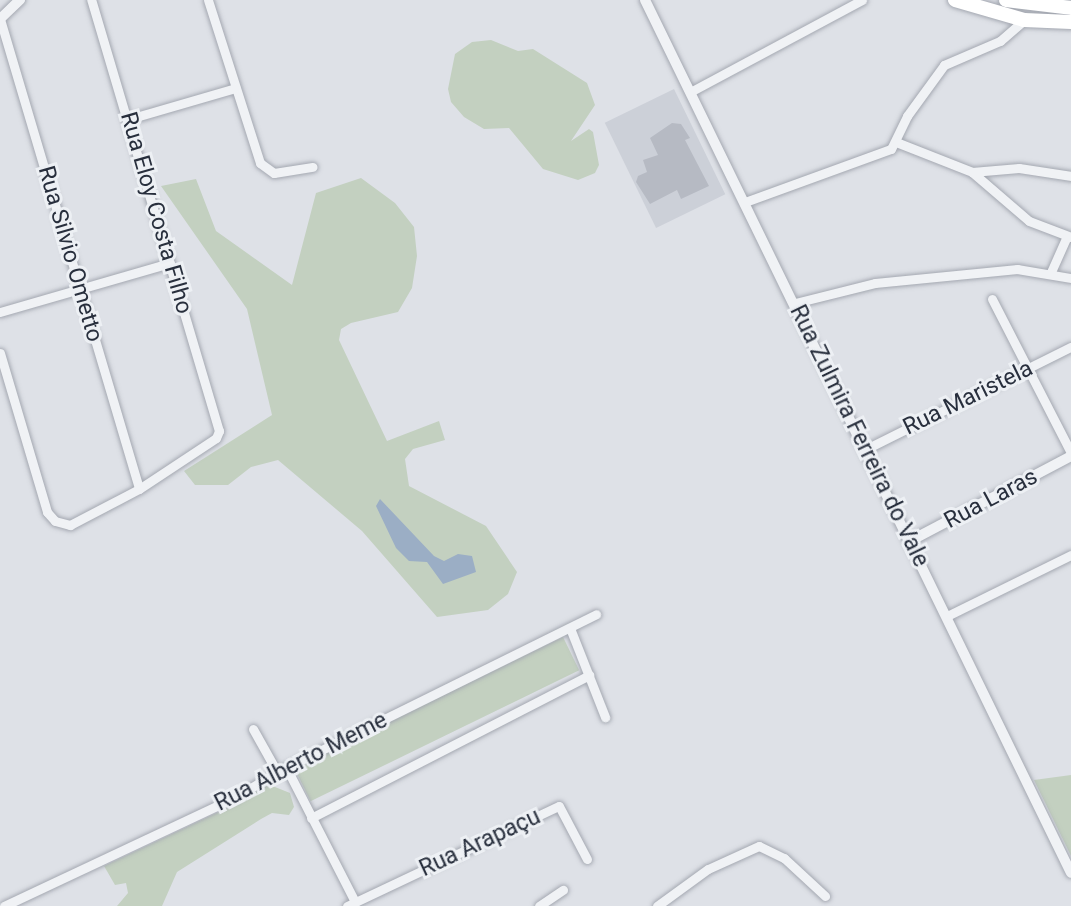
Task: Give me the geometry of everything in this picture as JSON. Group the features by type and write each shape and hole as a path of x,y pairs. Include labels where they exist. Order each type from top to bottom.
{"main road":[{"path":"955,0 1024,20 1071,22"},
{"path":"1006,0 1071,8"}],"street":[{"path":"0,19 20,0"},
{"name":"Rua Eloy Costa Filho","path":"91,0 219,425 216,438 139,489"},
{"path":"208,0 260,163 274,173 313,167"},
{"path":"692,91 862,0"},
{"name":"Rua Zulmira Ferreira do Vale","path":"649,1 1071,873"},
{"name":"Rua Silvio Ometto","path":"0,19 139,489"},
{"path":"745,202 874,158 896,142 907,116 944,65 1000,41 1024,20"},
{"path":"129,119 236,88"},
{"path":"896,142 972,172 1030,221 1069,237 1051,272"},
{"path":"972,172 1019,168 1071,176"},
{"path":"0,312 170,263"},
{"path":"795,303 875,283 1017,269 1051,272 1071,278"},
{"path":"992,299 1071,455"},
{"name":"Rua Maristela","path":"866,449 1071,347"},
{"path":"0,353 47,512 55,522 70,525 139,489"},
{"name":"Rua Laras","path":"910,541 1071,455"},
{"path":"947,616 1071,555"},
{"name":"Rua Alberto Meme","path":"4,906 236,796 282,769 596,614"},
{"path":"570,628 605,717"},
{"path":"312,818 589,675"},
{"path":"253,729 312,818 351,904"},
{"name":"Rua Arapaçu","path":"351,904 559,806 587,859"},
{"path":"657,906 708,869 760,846 784,858 825,896"},
{"path":"540,906 562,890"}],"shaded area":[{"path":"674,89 725,194 656,228 605,123"}],"green space":[{"path":"491,40 518,51 533,49 587,83 595,105 571,141 589,129 593,132 599,165 595,173 578,180 543,169 509,128 484,129 464,117 451,102 448,89 455,54 472,42"},
{"path":"361,178 395,203 414,227 417,256 412,288 398,312 351,323 341,329 339,340 387,441 439,421 445,440 413,449 405,459 409,486 486,526 517,572 508,594 488,610 437,617 362,531 278,460 251,467 228,485 195,485 184,471 272,415 247,309 161,186 196,179 216,231 292,285 316,193"},
{"path":"563,637 579,670 310,801 294,768"},
{"path":"1071,775 1071,856 1034,780"},
{"path":"265,783 290,793 294,807 289,815 272,813 177,872 162,906 117,906 128,893 126,883 115,885 104,866 246,799"}],"water":[{"path":"380,499 434,556 444,561 458,554 472,556 476,572 443,584 427,562 409,561 396,548 376,506"}],"building":[{"path":"672,123 681,124 690,138 685,140 709,186 681,199 677,190 650,204 636,182 638,176 647,172 643,160 658,155 650,138"}]}
